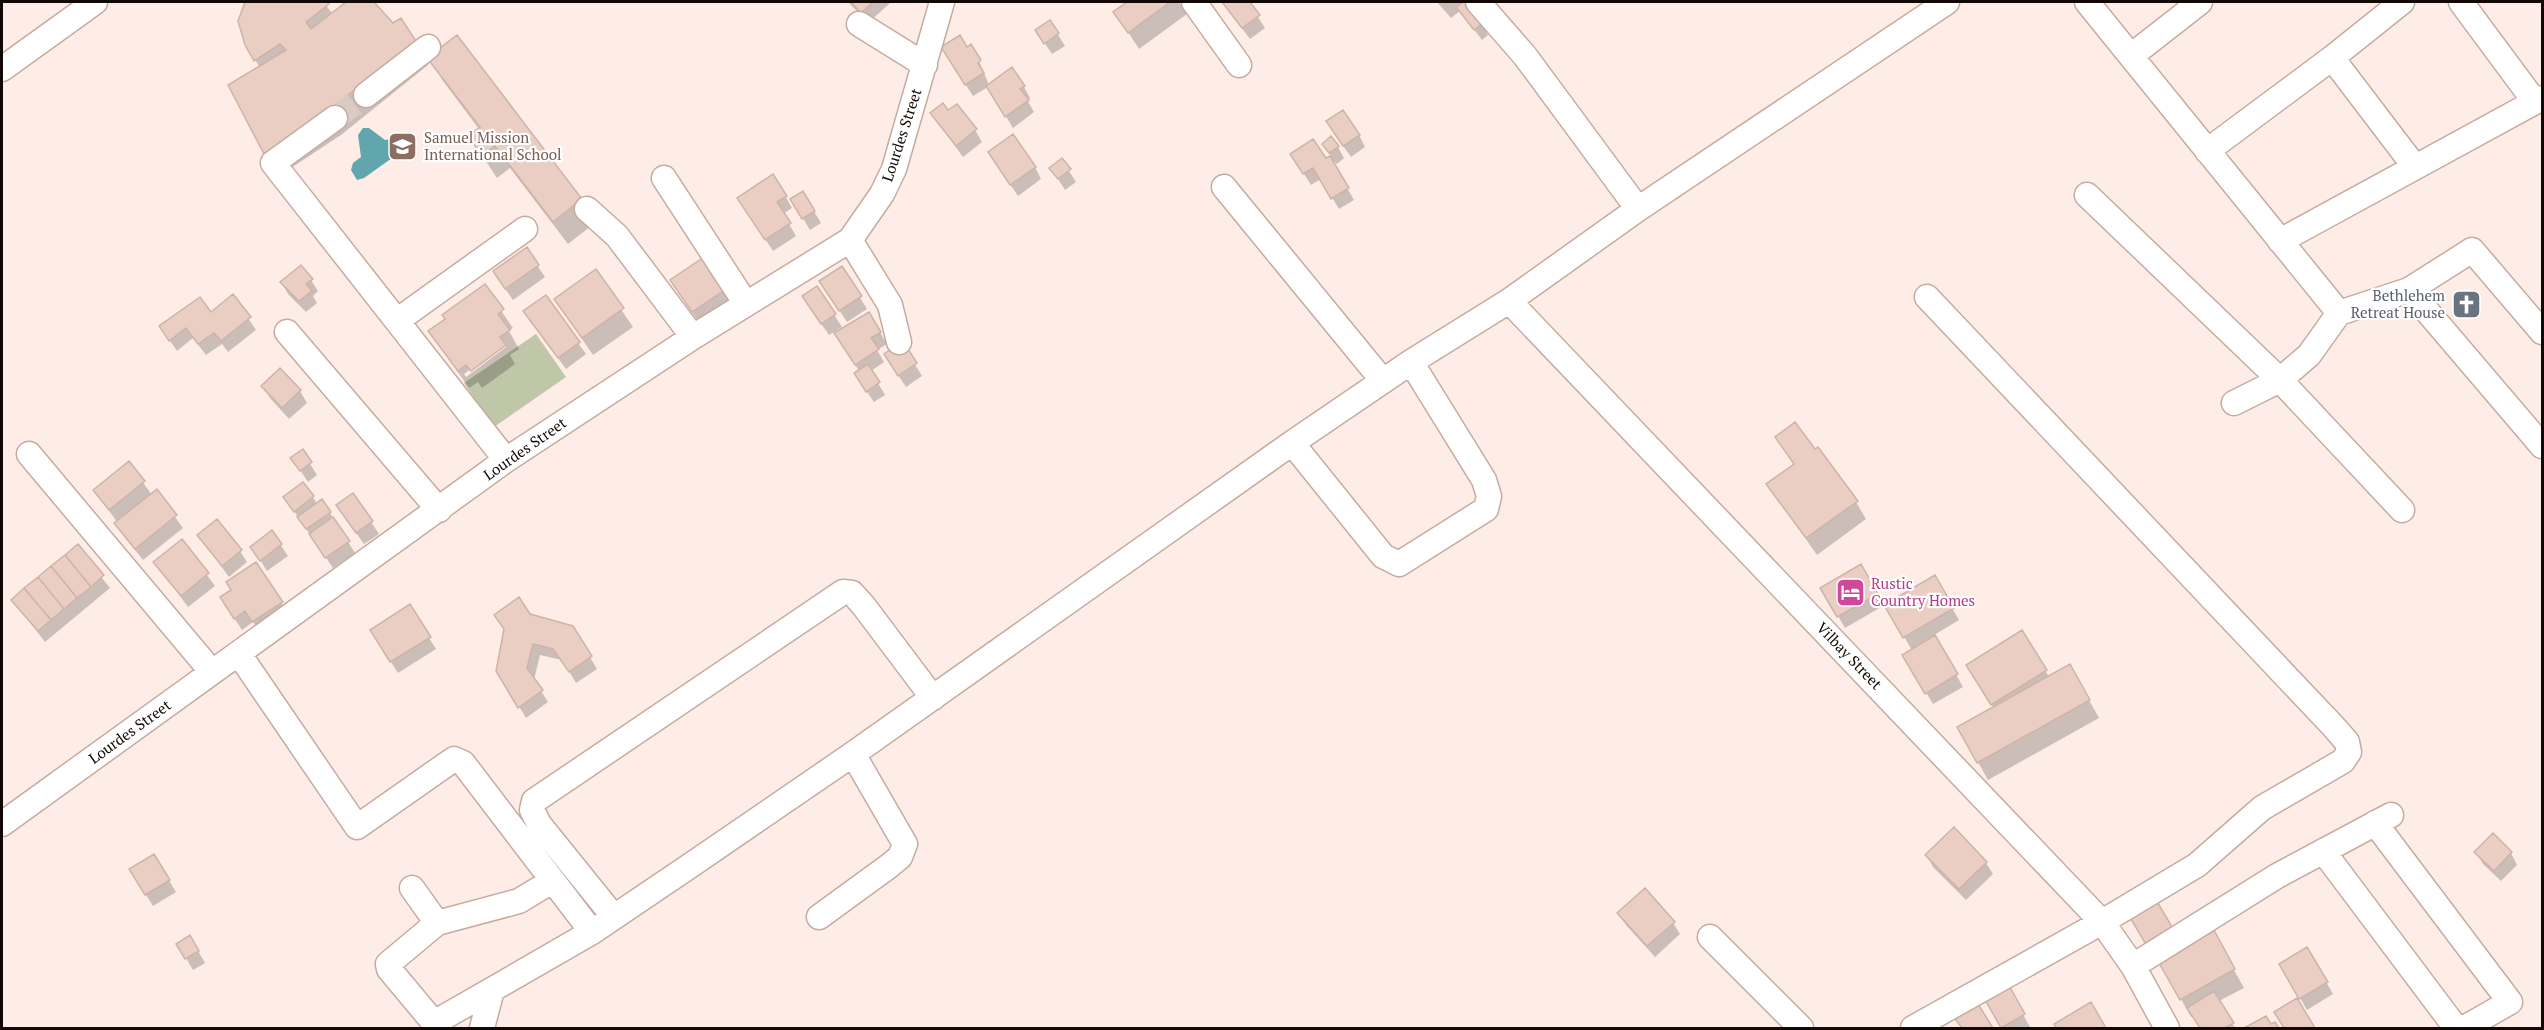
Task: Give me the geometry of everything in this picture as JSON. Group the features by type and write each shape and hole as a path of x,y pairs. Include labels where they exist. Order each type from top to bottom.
{"street":[{"path":"2,69 94,2"},
{"name":"Lourdes Street","path":"2,824 507,460 693,337 850,240 882,194 894,169 942,2"},
{"path":"1194,2 1239,65"},
{"path":"1478,2 1525,56 1638,209"},
{"path":"552,881 519,901 437,923 388,964 389,969 434,1023 592,932 853,754 1292,443 1411,362 1509,301 1638,209 1947,2"},
{"path":"2087,2 2339,313"},
{"path":"2131,56 2200,2"},
{"path":"2207,151 2332,58 2402,2"},
{"path":"2280,241 2539,100 2461,2"},
{"path":"859,24 925,65"},
{"path":"366,95 428,47"},
{"path":"2332,58 2415,167"},
{"path":"335,118 273,163 507,460"},
{"path":"664,178 746,304"},
{"path":"1224,187 1383,381"},
{"path":"2087,195 2280,380 2402,510"},
{"path":"587,209 617,236 693,337"},
{"path":"398,320 525,229"},
{"path":"850,240 890,305 899,342"},
{"path":"2234,403 2280,380 2308,355 2339,313 2409,290 2472,250 2542,332"},
{"path":"2409,290 2542,446"},
{"path":"1913,1029 2102,922 2197,865 2262,808 2343,761 2349,752 2347,742 2317,709 1927,297"},
{"name":"Vilbay Street","path":"1509,301 2102,922 2133,966 2167,1029"},
{"path":"286,332 439,510"},
{"path":"1292,443 1383,556 1399,564 1486,509 1489,496 1484,480 1411,362"},
{"path":"29,454 212,672"},
{"path":"614,917 539,824 532,810 534,801 843,592 852,593 863,605 933,698"},
{"path":"238,654 357,827 454,759 463,764 592,932"},
{"path":"819,917 889,866 900,856 906,844 853,754"},
{"path":"2133,966 2277,876 2323,851 2383,819 2510,1002 2468,1026 2459,1028 2453,1024 2323,851"},
{"path":"412,888 437,923"},
{"path":"1710,937 1801,1029"},
{"path":"482,1029 492,990"}],"green space":[{"path":"536,334 566,377 494,427 464,383"}],"water":[{"path":"363,128 369,128 385,140 404,139 406,148 364,178 357,180 351,170 353,163 361,157 358,135"}],"building":[{"path":"245,2 326,2 329,4 306,22 311,29 346,2 374,2 393,23 401,18 416,41 328,111 264,154 228,85 286,50 280,44 254,61 245,45 238,21"},
{"path":"851,2 873,2 861,13"},
{"path":"1127,2 1170,2 1128,33 1113,12"},
{"path":"1222,2 1250,2 1260,15 1242,28"},
{"path":"1466,2 1483,23 1474,30 1456,7"},
{"path":"1050,20 1059,33 1044,44 1035,30"},
{"path":"457,35 582,199 553,222 495,146 482,156 468,136 480,127 427,58"},
{"path":"960,35 967,47 971,44 981,60 978,63 984,73 965,85 941,47"},
{"path":"1012,67 1025,86 1020,89 1029,100 1005,117 986,86"},
{"path":"943,103 948,110 957,104 977,129 956,146 930,113"},
{"path":"1343,110 1360,135 1343,146 1326,121"},
{"path":"1013,134 1036,167 1010,185 988,152"},
{"path":"1331,136 1339,146 1329,153 1322,144"},
{"path":"1313,139 1326,158 1330,156 1349,188 1331,199 1313,168 1303,174 1290,154"},
{"path":"1062,158 1071,169 1058,179 1049,168"},
{"path":"773,174 787,196 777,202 791,223 765,240 737,198"},
{"path":"803,191 815,211 802,219 790,199"},
{"path":"527,247 539,265 505,289 493,271"},
{"path":"704,257 726,289 692,312 670,280"},
{"path":"301,265 313,279 306,284 312,291 299,301 280,282"},
{"path":"842,266 862,296 839,311 819,281"},
{"path":"596,269 624,308 582,338 554,299"},
{"path":"485,284 504,309 498,314 510,330 500,337 506,345 471,371 466,365 458,371 428,331 445,319 442,315"},
{"path":"817,286 836,314 821,324 802,296"},
{"path":"233,294 251,317 221,341 214,333 198,344 186,328 169,341 159,326 200,297 211,312"},
{"path":"546,295 580,342 558,358 523,311"},
{"path":"869,312 881,332 871,338 879,349 855,365 834,333"},
{"path":"903,341 917,363 898,376 884,354"},
{"path":"868,364 880,382 866,392 854,373"},
{"path":"280,368 301,390 282,408 261,386"},
{"path":"1795,422 1815,449 1818,447 1858,501 1806,538 1766,484 1794,464 1775,437"},
{"path":"303,449 312,462 300,471 290,458"},
{"path":"129,461 145,481 109,510 93,490"},
{"path":"303,482 314,496 294,512 283,497"},
{"path":"157,489 177,515 135,549 114,523"},
{"path":"353,493 373,521 356,533 336,505"},
{"path":"322,499 331,512 306,529 297,517"},
{"path":"333,517 350,541 325,558 309,534"},
{"path":"217,519 242,550 222,566 197,535"},
{"path":"272,530 282,544 260,561 250,547"},
{"path":"182,539 209,573 181,596 153,562"},
{"path":"78,544 104,575 91,587 65,555"},
{"path":"65,555 91,587 77,598 51,566"},
{"path":"256,562 283,602 252,622 245,611 234,619 220,597 231,590 226,582"},
{"path":"1861,564 1878,594 1837,617 1820,588"},
{"path":"51,566 77,598 64,609 38,577"},
{"path":"1935,575 1954,608 1903,638 1884,605"},
{"path":"38,577 64,609 51,620 24,588"},
{"path":"24,588 51,620 38,631 11,600"},
{"path":"519,597 530,614 573,626 592,656 569,672 553,649 533,644 527,668 543,690 518,708 496,671 504,629 494,615"},
{"path":"410,604 431,637 390,662 370,630"},
{"path":"2022,630 2047,670 1991,705 1966,665"},
{"path":"1935,635 1958,674 1925,694 1902,655"},
{"path":"2070,664 2090,700 1977,763 1957,727"},
{"path":"1954,827 1987,862 1959,889 1925,855"},
{"path":"2493,833 2512,852 2494,871 2474,852"},
{"path":"154,854 170,880 145,895 129,869"},
{"path":"1645,888 1675,922 1647,946 1617,913"},
{"path":"2155,898 2175,932 2148,948 2128,914"},
{"path":"2214,930 2235,969 2180,1000 2158,961"},
{"path":"190,935 199,951 185,959 176,944"},
{"path":"2307,947 2328,982 2299,999 2279,964"},
{"path":"2007,982 2025,1014 2001,1028 1983,996"},
{"path":"2214,991 2234,1023 2224,1028 2200,1028 2187,1008"},
{"path":"2297,998 2315,1028 2284,1028 2274,1012"},
{"path":"2091,1002 2106,1028 2056,1028 2054,1024"},
{"path":"1978,1004 1993,1028 1962,1028 1955,1019"},
{"path":"2266,1016 2271,1024 2275,1022 2279,1028 2244,1028"}],"tunnel":[{"path":"335,118 366,95"}],"place":[{"name":"Samuel Mission International School","path":"403,147"},
{"name":"Bethlehem Retreat House","path":"2466,305"},
{"name":"Rustic Country Homes","path":"1850,593"}]}
